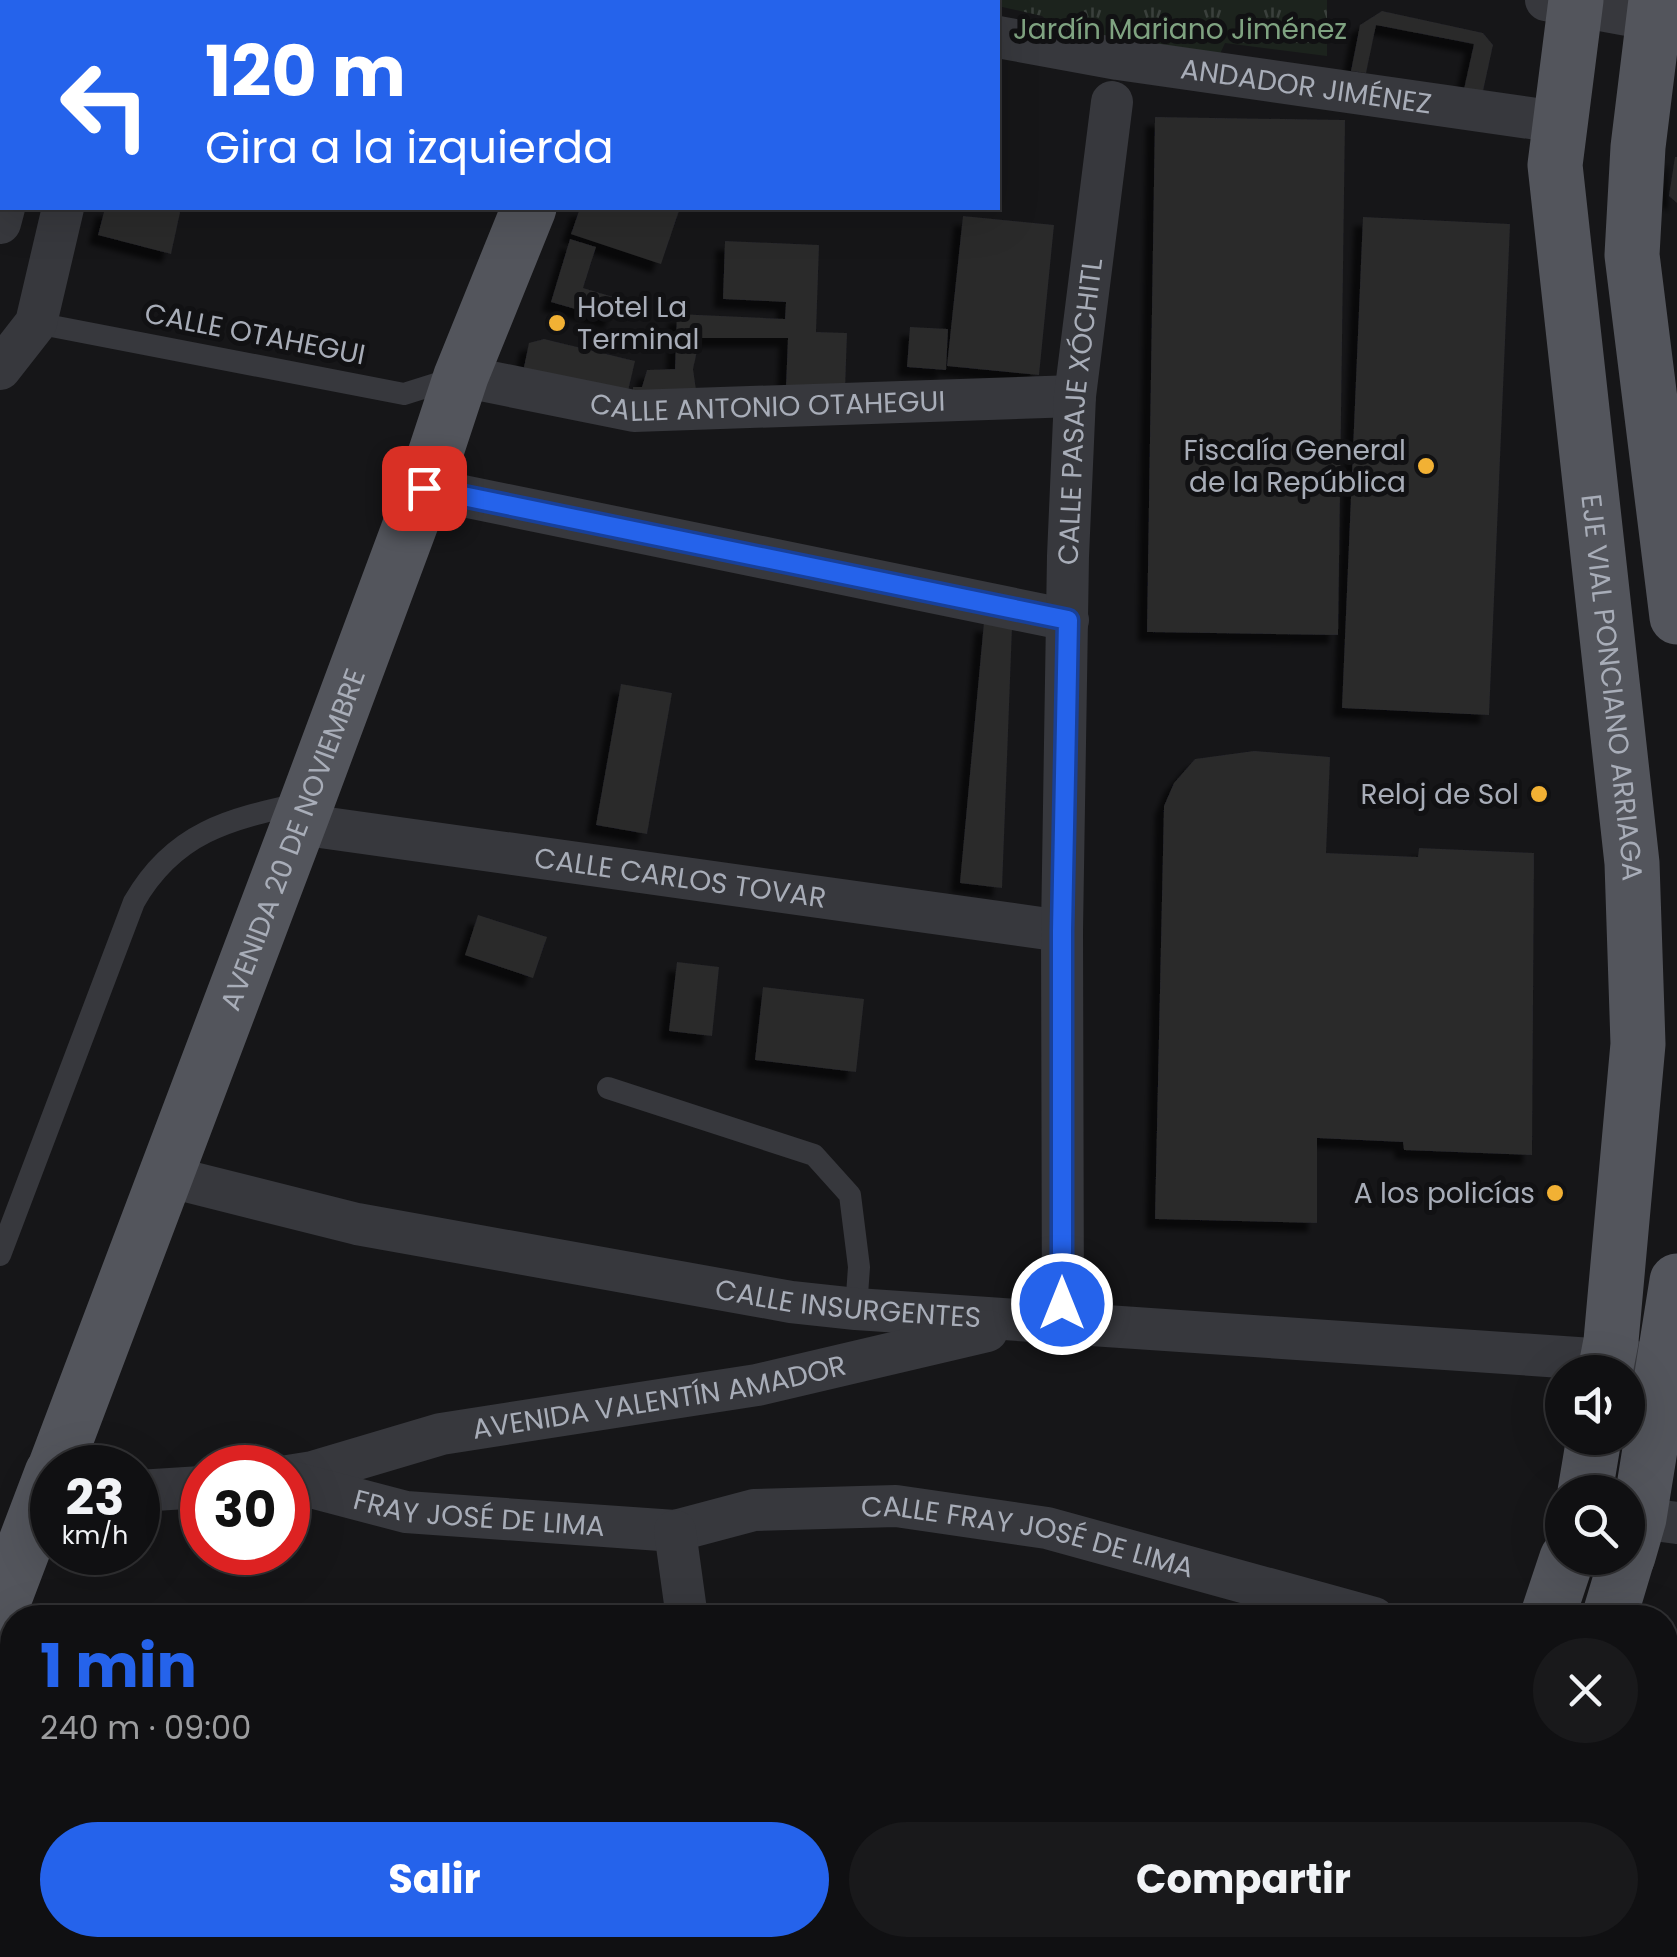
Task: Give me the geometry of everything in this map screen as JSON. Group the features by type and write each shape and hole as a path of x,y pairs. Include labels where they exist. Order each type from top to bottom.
{"main road":[{"name":"EJE VIAL PONCIANO ARRIAGA","path":"1566,2 1555,166 1632,863 1638,1044 1608,1355"},
{"path":"1662,15 1638,147 1632,255 1677,616"},
{"name":"AVENIDA 20 DE NOVIEMBRE","path":"65,1445 424,488 461,376 528,210"},
{"path":"1645,1520 1662,1362 1677,1280"},
{"name":"AVENIDA 20 DE NOVIEMBRE","path":"2,1605 30,1535"},
{"path":"1552,1605 1562,1575"},
{"path":"1615,1605 1628,1575"}],"street":[{"path":"1566,2 1662,15"},
{"name":"ANDADOR JIMÉNEZ","path":"1000,37 1118,59 1558,122"},
{"name":"CALLE PASAJE XÓCHITL","path":"1052,1316 1075,396 1112,102"},
{"path":"0,369 62,210"},
{"name":"CALLE ANTONIO OTAHEGUI","path":"461,376 634,411 1075,396"},
{"path":"424,488 1068,620"},
{"name":"CALLE CARLOS TOVAR","path":"303,813 1062,931"},
{"name":"CALLE INSURGENTES","path":"166,1176 356,1224 791,1302 856,1309 1052,1316 1556,1355"},
{"name":"AVENIDA VALENTÍN AMADOR","path":"310,1473 441,1434 757,1385 1052,1316"},
{"name":"CALLE INSURGENTES","path":"1645,1361 1662,1362"},
{"name":"FRAY JOSÉ DE LIMA","path":"310,1484 406,1512 675,1531"},
{"name":"CALLE FRAY JOSÉ DE LIMA","path":"675,1531 754,1510 896,1506 1047,1528 1327,1605"},
{"path":"675,1531 686,1605"}],"lane":[{"name":"CALLE OTAHEGUI","path":"18,319 404,394 461,376"},
{"path":"0,1255 134,902 146,881 184,843 209,828 303,813"},
{"path":"608,1088 814,1155 850,1195 859,1267 856,1309"}],"green space":[{"name":"Jardín Mariano Jiménez","path":"1000,0 1327,0 1327,56 1225,43 1219,56 1060,32 1042,16 1000,6"}],"building":[{"path":"1382,11 1483,33 1493,45 1483,91 1464,89 1474,44 1376,25 1366,73 1351,71 1360,25"},
{"path":"1155,117 1345,120 1338,635 1147,632"},
{"path":"1677,157 1677,203 1669,196"},
{"path":"104,210 181,210 171,254 98,235"},
{"path":"579,210 679,210 661,264 571,234"},
{"path":"963,216 1054,225 1039,375 947,366"},
{"name":"Fiscalía General de la República","path":"1363,217 1510,224 1489,715 1342,708"},
{"path":"570,239 596,247 583,288 620,299 613,320 551,302"},
{"path":"725,241 819,245 816,332 847,333 845,390 786,387 788,338 700,338 693,369 697,397 633,397 633,387 642,387 647,370 675,369 677,314 785,319 786,302 723,299"},
{"path":"910,327 948,329 946,370 907,367"},
{"path":"544,339 635,361 625,404 533,382 524,367 529,343"},
{"path":"984,622 1012,627 1002,888 960,883"},
{"path":"621,684 672,693 647,834 596,825"},
{"path":"1254,751 1330,757 1326,853 1418,857 1419,848 1534,853 1532,1155 1404,1150 1403,1142 1317,1138 1317,1223 1155,1219 1164,806 1174,783 1195,759"},
{"path":"478,915 547,937 533,978 465,955"},
{"path":"677,962 719,967 712,1036 669,1031"},
{"path":"763,987 864,999 856,1072 755,1060"}],"place":[{"name":"Hotel La Terminal","path":"557,323"},
{"name":"Fiscalía General de la República","path":"1426,466"},
{"name":"Reloj de Sol","path":"1539,794"},
{"name":"A los policías","path":"1555,1193"}],"route":[{"path":"424,488 1068,620 1062,931 1062,1304"}]}
